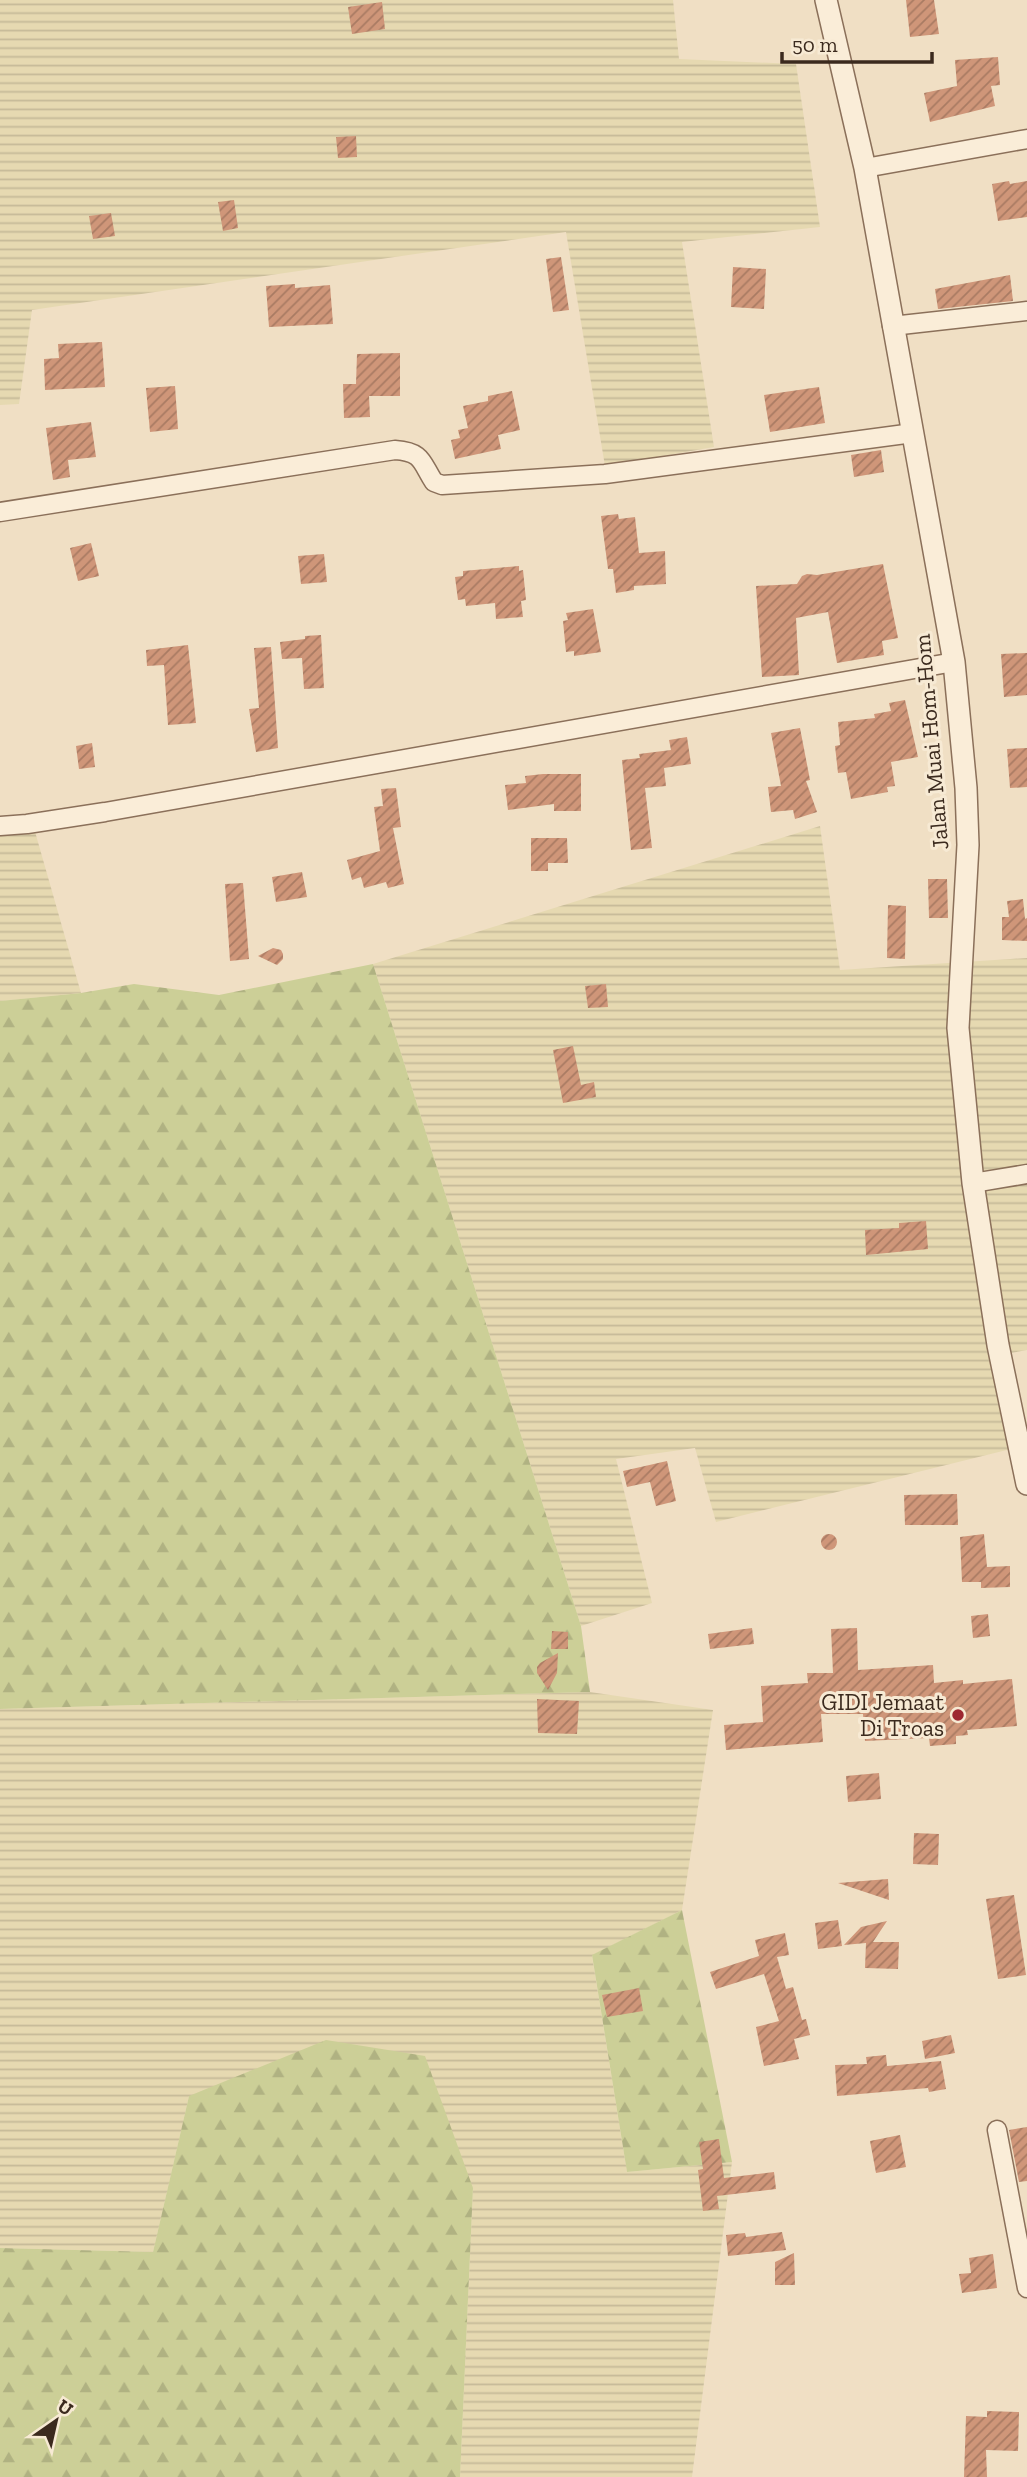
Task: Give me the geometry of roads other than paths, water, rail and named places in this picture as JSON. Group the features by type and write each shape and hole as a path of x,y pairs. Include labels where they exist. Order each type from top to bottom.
{"street":[{"name":"Jalan Muai Hom-Hom","path":"826,0 865,168 954,662 966,788 968,845 958,1028 973,1182 998,1345 1023,1442 1027,1484"},
{"path":"865,168 1027,139"},
{"path":"892,326 1027,310"},
{"path":"0,512 395,450 411,452 421,457 433,482 442,485 605,474 913,433"},
{"path":"0,826 105,812 954,662"},
{"path":"973,1182 1027,1174"},
{"path":"997,2130 1027,2288"}],"place":[{"name":"GIDI Jemaat Di Troas","path":"958,1715"}]}
